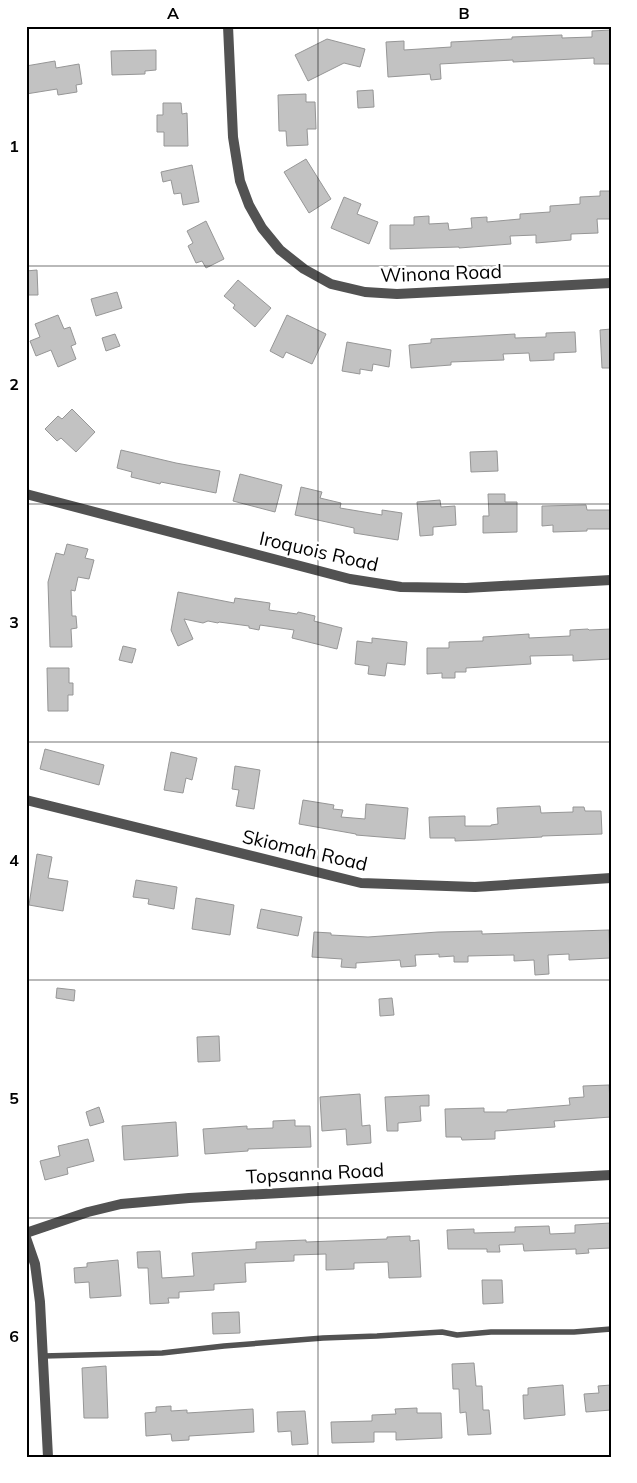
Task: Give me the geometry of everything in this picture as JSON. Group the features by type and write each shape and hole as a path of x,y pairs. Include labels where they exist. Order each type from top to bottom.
{"street":[{"name":"Winona Road","path":"228,26 233,137 240,181 249,205 262,228 280,250 304,269 331,284 365,292 397,294 611,283"},
{"name":"Iroquois Road","path":"26,494 350,579 401,587 466,588 611,580"},
{"name":"Skiomah Road","path":"26,800 361,883 475,887 611,878"},
{"name":"Topsanna Road","path":"26,1233 88,1212 121,1204 189,1198 611,1175"},
{"path":"26,1238 34,1264 40,1302 48,1457"}],"lane":[{"path":"42,1356 162,1353 323,1338 442,1332 457,1335 491,1332 574,1332 611,1329"}],"building":[{"path":"611,30 611,64 594,64 594,58 440,64 441,79 431,80 430,74 388,77 386,42 404,41 404,50 451,47 451,42 512,39 512,37 562,35 562,38 592,37 592,31"},
{"path":"327,39 365,49 360,67 344,63 308,81 295,55"},
{"path":"156,50 156,70 145,71 145,74 112,75 111,51"},
{"path":"55,61 56,68 79,64 82,84 76,85 77,92 58,95 57,89 26,94 26,66"},
{"path":"373,90 374,107 358,108 357,91"},
{"path":"306,94 306,102 315,102 316,129 307,129 308,145 287,146 286,131 279,131 278,95"},
{"path":"163,103 181,103 182,114 187,113 188,146 164,146 164,132 157,132 157,115 163,115"},
{"path":"306,159 331,199 309,213 284,172"},
{"path":"192,165 199,202 183,205 181,193 174,194 171,180 163,182 161,172"},
{"path":"600,191 611,191 611,219 597,219 598,233 571,234 571,240 536,243 536,235 510,236 511,244 459,248 390,249 390,225 414,225 414,217 429,216 429,224 448,223 449,230 472,228 471,218 487,217 487,222 520,219 520,214 550,212 550,206 580,204 580,197 600,196"},
{"path":"344,197 361,204 357,214 378,222 369,244 331,228"},
{"path":"206,221 224,259 206,268 202,261 196,263 188,246 193,243 187,231"},
{"path":"37,270 38,295 26,295 26,271"},
{"path":"238,280 271,308 255,327 233,308 235,305 224,296"},
{"path":"117,292 122,308 96,316 91,299"},
{"path":"58,315 64,329 70,327 76,344 71,346 76,359 58,367 51,350 36,356 30,341 40,337 35,324"},
{"path":"287,315 326,334 312,364 286,352 283,358 270,351"},
{"path":"611,329 611,368 602,368 600,330"},
{"path":"575,332 576,352 554,353 554,360 530,361 529,353 503,354 504,360 451,362 451,365 411,368 409,345 431,343 431,339 515,334 515,338 546,337 546,333"},
{"path":"115,334 120,346 106,351 102,338"},
{"path":"347,342 391,350 389,367 373,364 372,371 360,369 360,374 342,371"},
{"path":"72,409 95,432 76,452 61,438 57,441 45,429 58,416 62,419"},
{"path":"121,450 220,471 216,493 161,482 160,484 131,477 132,472 117,468"},
{"path":"497,451 498,471 471,472 470,452"},
{"path":"240,474 282,485 275,512 233,501"},
{"path":"301,487 322,492 320,498 341,503 340,508 382,515 382,510 402,513 398,540 354,533 354,528 295,515"},
{"path":"488,494 505,494 505,502 517,502 517,532 483,533 483,516 489,516"},
{"path":"440,500 441,507 455,506 456,525 433,527 433,535 420,536 417,502"},
{"path":"586,505 587,510 611,510 611,529 553,532 553,525 542,526 542,506"},
{"path":"67,544 88,549 85,558 94,560 89,579 78,577 75,591 71,590 72,616 76,616 77,628 71,629 72,647 50,647 48,582 56,553 64,555"},
{"path":"178,592 234,603 235,598 270,603 269,610 297,614 298,612 315,616 314,621 342,628 337,649 292,638 294,630 260,625 259,630 249,628 249,626 208,621 203,623 184,619 193,639 178,646 171,630"},
{"path":"611,629 611,659 573,661 573,655 530,656 531,664 466,668 466,672 455,672 455,678 442,678 442,673 427,674 427,648 449,648 449,642 483,641 483,637 529,634 529,638 570,636 570,630"},
{"path":"372,638 407,642 405,665 387,663 385,676 368,674 369,666 355,664 357,641 372,643"},
{"path":"123,646 136,649 132,663 119,660"},
{"path":"47,668 69,668 69,683 73,683 73,695 68,695 68,711 48,711"},
{"path":"45,749 104,765 99,785 40,769"},
{"path":"171,752 197,758 192,780 186,778 183,793 164,790"},
{"path":"235,766 260,770 254,809 236,806 239,790 232,789"},
{"path":"303,800 334,805 333,809 343,810 341,817 365,819 366,804 408,808 405,839 356,835 299,824"},
{"path":"540,806 541,813 573,812 573,807 584,807 585,811 601,811 602,834 455,841 455,838 430,838 429,817 465,816 465,826 491,826 498,824 497,808"},
{"path":"37,854 52,857 48,878 68,881 63,911 29,905"},
{"path":"136,880 177,887 174,909 148,904 149,899 133,897"},
{"path":"196,898 234,905 230,935 192,929"},
{"path":"261,909 302,917 298,936 257,928"},
{"path":"609,930 610,958 569,960 569,954 548,955 549,974 535,975 534,960 514,961 514,955 468,956 468,962 454,962 454,956 439,957 439,954 415,955 416,966 401,967 400,960 356,963 356,968 341,967 342,959 312,957 314,932 368,937 438,932 482,931 482,934"},
{"path":"57,988 75,990 74,1001 56,998"},
{"path":"392,998 394,1015 380,1016 379,999"},
{"path":"219,1036 220,1061 198,1062 197,1037"},
{"path":"609,1085 611,1117 554,1121 555,1127 495,1131 495,1139 462,1140 461,1137 446,1137 445,1109 484,1108 484,1112 507,1112 507,1110 570,1105 569,1098 584,1097 583,1086"},
{"path":"360,1094 362,1126 370,1125 371,1143 347,1145 346,1129 322,1131 320,1097"},
{"path":"429,1095 429,1106 420,1106 421,1121 398,1123 398,1131 387,1131 385,1097"},
{"path":"99,1107 104,1122 90,1126 86,1112"},
{"path":"295,1120 295,1126 310,1126 311,1147 248,1149 248,1151 205,1154 203,1129 247,1126 247,1129 273,1128 273,1121"},
{"path":"176,1122 178,1156 124,1160 122,1126"},
{"path":"88,1139 94,1161 67,1168 68,1174 45,1180 40,1161 60,1156 58,1146"},
{"path":"611,1223 611,1248 588,1249 589,1253 576,1254 576,1249 524,1251 523,1244 499,1245 500,1252 487,1252 487,1249 448,1249 447,1230 474,1229 474,1233 515,1232 515,1227 549,1226 550,1234 575,1233 575,1225"},
{"path":"410,1236 410,1241 419,1240 421,1277 389,1278 388,1262 354,1263 354,1269 326,1270 326,1254 294,1255 294,1261 245,1263 246,1282 214,1284 214,1290 179,1292 179,1298 168,1298 169,1303 150,1304 148,1268 138,1268 137,1252 160,1251 162,1278 194,1276 192,1253 256,1249 256,1242 387,1239 387,1237"},
{"path":"118,1260 121,1296 90,1298 89,1282 75,1283 74,1268 87,1267 87,1263"},
{"path":"482,1280 502,1280 503,1303 483,1304"},
{"path":"239,1312 240,1333 213,1334 212,1313"},
{"path":"474,1363 476,1386 482,1386 483,1410 489,1410 491,1434 468,1435 466,1412 460,1413 459,1389 453,1389 452,1364"},
{"path":"106,1366 108,1418 84,1418 82,1368"},
{"path":"563,1385 565,1415 524,1419 523,1395 528,1395 528,1388"},
{"path":"611,1385 611,1410 586,1412 584,1394 599,1393 598,1386"},
{"path":"171,1406 171,1411 187,1410 187,1413 253,1409 254,1432 189,1436 189,1440 172,1441 171,1434 146,1436 145,1413 156,1412 156,1407"},
{"path":"417,1408 417,1413 441,1413 442,1438 396,1440 396,1432 374,1432 374,1442 332,1443 331,1422 372,1421 372,1415 396,1414 395,1409"},
{"path":"305,1411 308,1444 292,1445 291,1431 278,1432 277,1412"}]}
